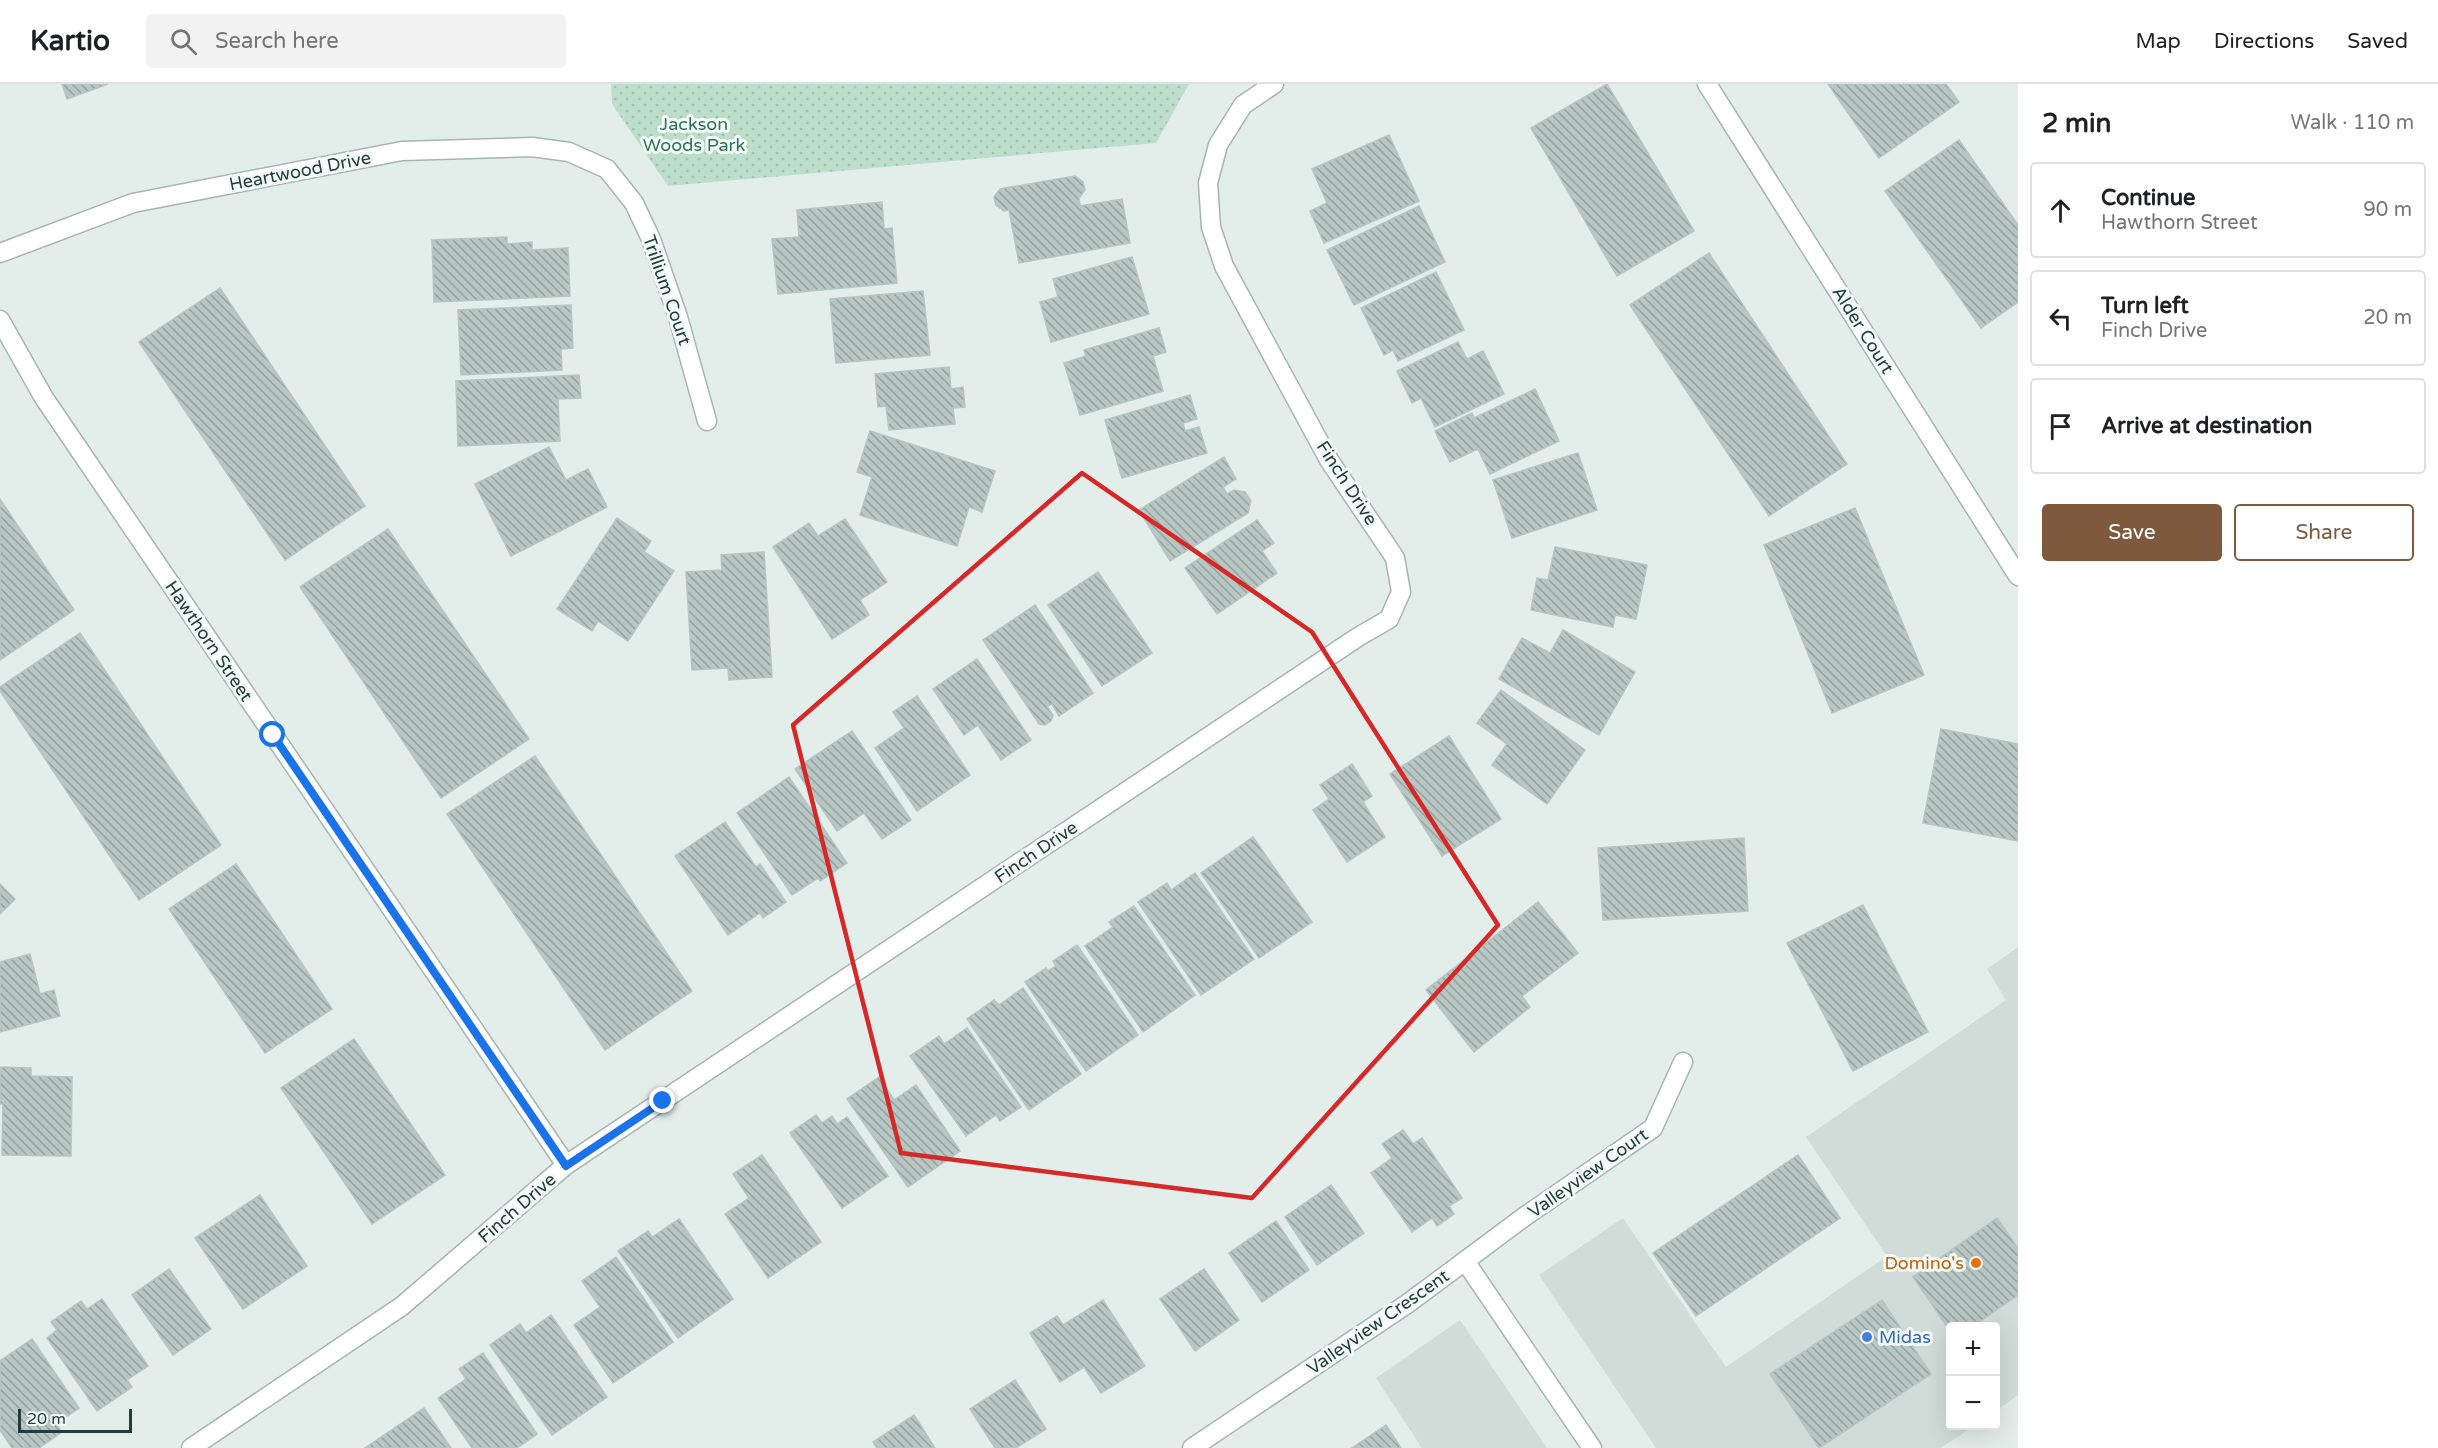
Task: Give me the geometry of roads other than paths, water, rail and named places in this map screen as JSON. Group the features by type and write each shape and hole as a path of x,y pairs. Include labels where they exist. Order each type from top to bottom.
{"street":[{"name":"Finch Drive","path":"191,1448 402,1306 566,1166 1348,644 1389,620 1401,591 1395,558 1376,526 1329,460 1224,266 1211,228 1208,183 1218,146 1243,105 1274,84"},
{"name":"Alder Court","path":"1707,84 2018,576"},
{"name":"Heartwood Drive","path":"0,253 133,203 402,151 532,147 569,152 607,169"},
{"name":"Trillium Court","path":"607,169 634,203 651,239 678,316 707,421"},
{"name":"Hawthorn Street","path":"0,320 44,398 566,1166"},
{"name":"Valleyview Court","path":"1465,1261 1524,1217 1653,1128 1683,1062"},
{"name":"Valleyview Crescent","path":"1192,1448 1407,1304 1465,1261 1592,1448"}],"place":[{"name":"Domino's","path":"1976,1263"},
{"name":"Midas","path":"1867,1337"}],"park label":[{"name":"Jackson Woods Park","path":"694,134"}]}
